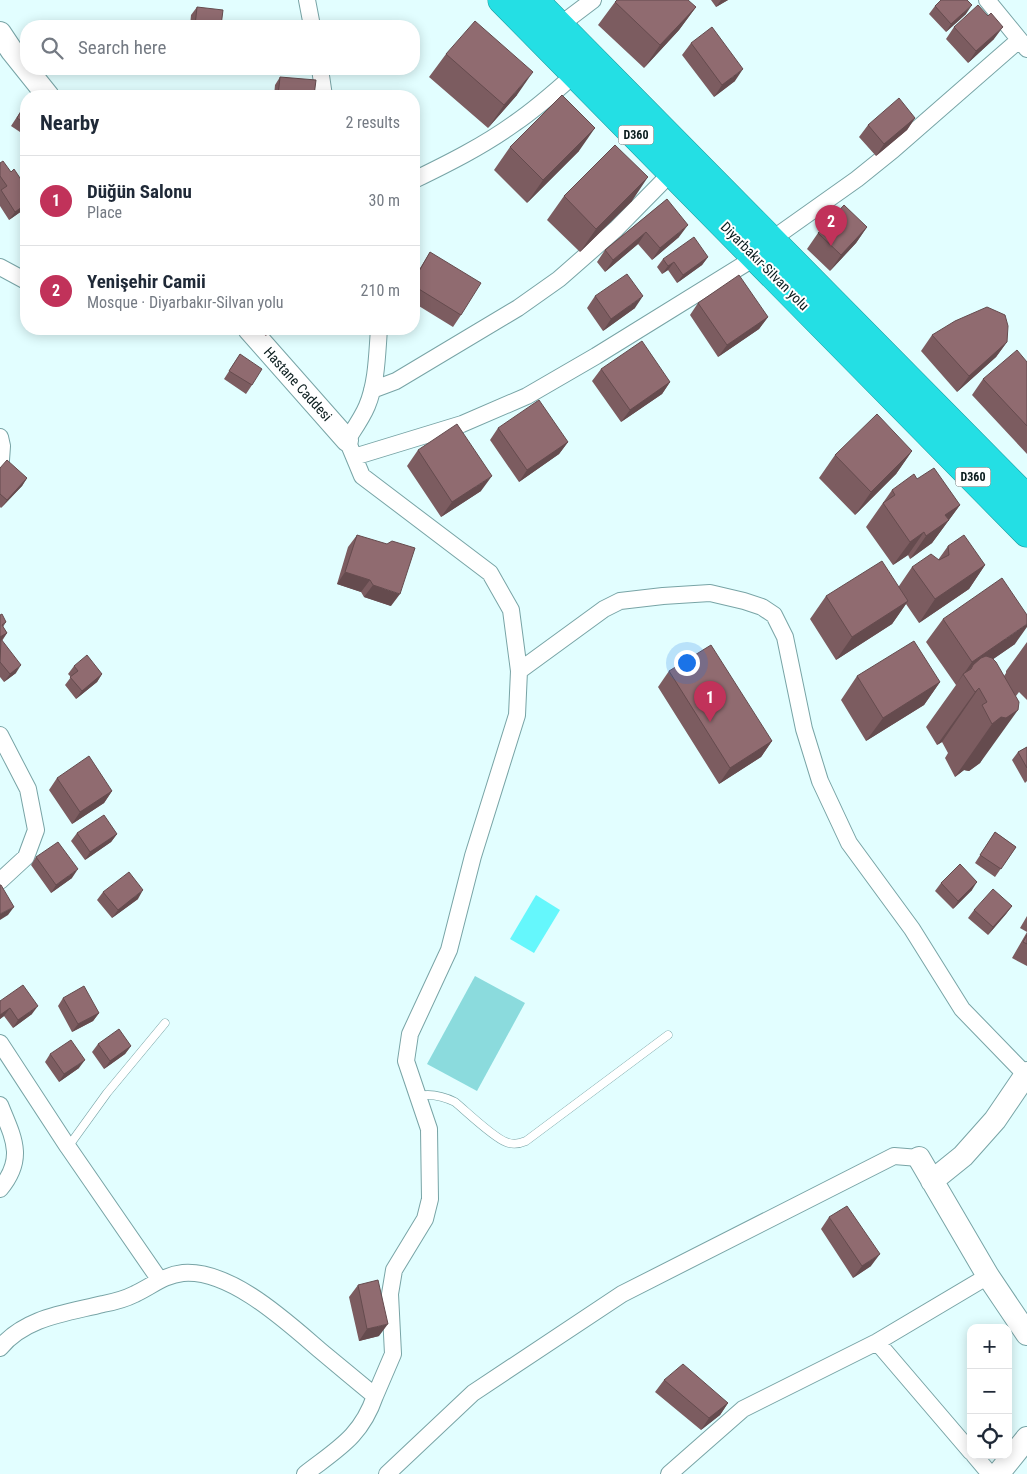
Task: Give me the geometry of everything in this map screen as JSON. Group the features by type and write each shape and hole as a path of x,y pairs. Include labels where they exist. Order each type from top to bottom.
{"highway":[{"name":"Diyarbakır-Silvan yolu","path":"502,0 672,172 771,255"},
{"name":"Diyarbakır-Silvan yolu","path":"534,0 771,255 927,413 1027,533"},
{"name":"Diyarbakır-Silvan yolu","path":"927,413 1026,496"}],"street":[{"path":"307,0 311,20"},
{"path":"560,26 593,0"},
{"path":"351,448 462,424 527,396 771,255 857,179 1023,45 987,0"},
{"path":"0,34 20,61"},
{"path":"420,177 459,158 516,123 542,104 576,74"},
{"path":"31,75 43,90"},
{"path":"321,75 323,90"},
{"path":"372,390 404,376 518,308 551,285 616,229 672,172"},
{"path":"0,267 20,278"},
{"name":"Hastane Caddesi","path":"254,335 351,448"},
{"path":"305,1474 351,1438 365,1419 393,1354 390,1294 394,1270 425,1219 430,1200 429,1129 406,1061 410,1034 449,950 473,856 517,715 519,671 511,610 490,573 362,476 351,448 372,390 378,335"},
{"path":"0,437 2,446 0,462"},
{"path":"519,671 604,609 620,601 710,593 762,607 774,615 786,637 804,729 820,780 848,843 912,929 962,1009 1027,1075 995,1120 963,1156 932,1181"},
{"path":"0,735 28,789 36,830 26,857 0,881"},
{"path":"0,1043 68,1147 159,1279"},
{"path":"0,1104 15,1140 14,1166 6,1182 0,1188"},
{"path":"387,1474 473,1393 622,1294 894,1156 918,1158 988,1276 1027,1334"},
{"path":"0,1348 5,1341 35,1322 55,1315 133,1296 159,1279 171,1275 198,1273 213,1277 250,1295 278,1314 375,1396"},
{"path":"668,1474 744,1409 877,1342 988,1276"},
{"path":"877,1342 967,1447"},
{"path":"998,1474 1027,1438"},
{"path":"977,1459 990,1474"}],"lane":[{"path":"68,1147 107,1093 165,1023"},
{"path":"418,1096 432,1095 447,1098 455,1102 503,1141 513,1144 520,1143 526,1141 668,1035"}],"shaded area":[{"path":"536,895 560,910 534,953 510,939"},
{"path":"475,976 525,1003 477,1091 427,1064"}],"building":[{"path":"617,0 688,0 696,7 660,45 615,2"},
{"path":"941,0 967,0 972,5 951,24 935,6"},
{"path":"978,5 988,16 991,13 1003,27 976,51 954,27"},
{"path":"197,7 223,10 222,20 196,20"},
{"path":"475,21 533,72 504,105 446,54"},
{"path":"712,27 743,69 722,85 691,43"},
{"path":"280,77 316,80 315,90 279,90"},
{"path":"562,95 595,128 543,180 510,147"},
{"path":"899,98 915,118 884,144 868,125"},
{"path":"615,145 648,177 596,229 564,196"},
{"path":"3,161 11,172 14,169 20,178 20,208 15,212 1,190 7,186 0,176 0,163"},
{"path":"667,199 688,225 660,248 646,232 613,260 605,250"},
{"path":"844,205 867,227 841,255 818,233"},
{"path":"694,237 708,257 683,275 674,262 668,266 663,259"},
{"path":"430,252 481,283 461,315 420,290 420,270"},
{"path":"627,274 643,296 611,319 595,296"},
{"path":"739,275 768,317 727,345 698,303"},
{"path":"987,307 1005,315 1008,326 1007,342 969,376 932,335 955,321"},
{"path":"642,341 670,382 630,410 601,369"},
{"path":"1017,350 1027,362 1027,426 983,379"},
{"path":"240,354 262,369 252,385 229,371"},
{"path":"539,400 568,442 527,470 498,428"},
{"path":"877,414 912,451 871,492 835,455"},
{"path":"457,424 492,476 452,502 418,450"},
{"path":"7,460 27,478 7,500 0,494 0,468"},
{"path":"934,468 960,505 945,515 949,520 926,536 924,532 910,542 883,503 895,495 892,490 914,474 917,479"},
{"path":"357,535 387,544 392,541 415,548 400,594 373,585 370,580 345,572"},
{"path":"964,535 985,565 935,599 912,567 931,554 939,560 949,555 948,546"},
{"path":"882,561 908,601 852,637 826,596"},
{"path":"1002,578 1027,615 1027,624 972,662 943,619"},
{"path":"2,614 6,622 2,625 7,633 0,637 0,615"},
{"path":"1,639 21,665 10,674 0,662"},
{"path":"914,641 940,682 883,718 857,676"},
{"path":"711,645 772,741 730,768 669,671"},
{"path":"87,655 102,674 82,691 70,677 78,671 74,666"},
{"path":"986,656 996,662 1019,702 1018,710 1006,718 1001,717 992,724 982,705 987,702 979,688 975,692 963,674 971,669 981,658"},
{"path":"1027,747 1027,768 1018,752"},
{"path":"89,756 112,791 80,812 57,778"},
{"path":"104,815 117,834 90,852 77,833"},
{"path":"995,832 1016,847 1001,869 980,855"},
{"path":"58,842 78,869 56,885 36,857"},
{"path":"960,864 977,882 958,901 941,883"},
{"path":"129,872 143,890 118,910 103,892"},
{"path":"0,885 14,907 0,914"},
{"path":"993,889 1012,906 993,927 974,910"},
{"path":"1027,935 1027,944 1023,942"},
{"path":"23,985 38,1006 18,1020 10,1008 0,1015 0,1001"},
{"path":"84,986 99,1013 78,1024 63,998"},
{"path":"119,1029 131,1046 110,1061 98,1044"},
{"path":"71,1040 85,1060 64,1074 50,1054"},
{"path":"847,1206 880,1254 862,1266 829,1217"},
{"path":"378,1280 388,1324 367,1329 358,1285"},
{"path":"683,1364 728,1403 709,1418 664,1380"}],"place":[{"name":"Yenişehir Camii","path":"831,246"},
{"name":"Düğün Salonu","path":"710,722"}]}
